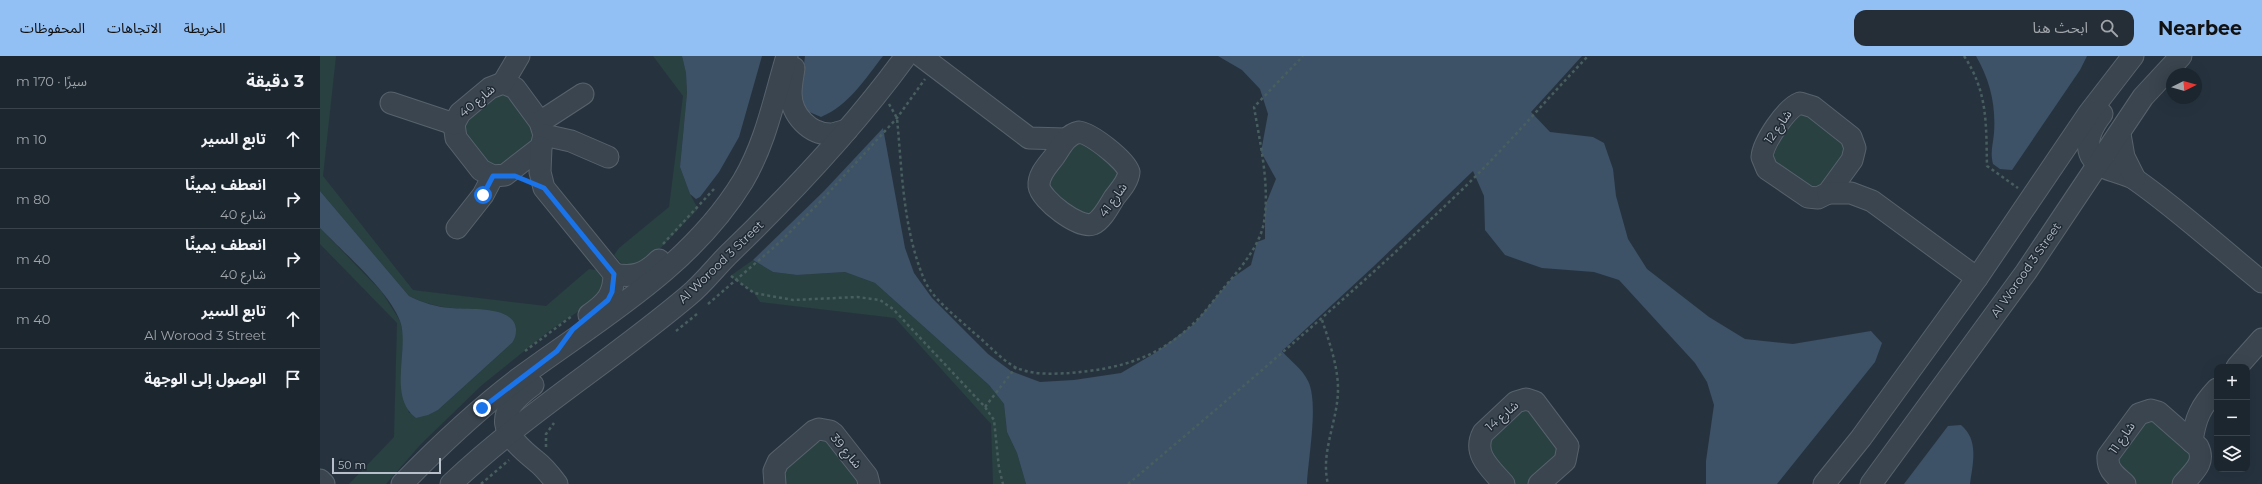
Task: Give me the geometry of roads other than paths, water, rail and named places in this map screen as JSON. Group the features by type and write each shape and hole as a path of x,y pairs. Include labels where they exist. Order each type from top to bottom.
{"street":[{"path":"503,83 519,56"},
{"path":"402,484 482,408 647,285 696,242 720,214 743,180 762,144 787,56"},
{"path":"796,56 791,93 794,109 803,122 816,131 832,134 848,130"},
{"name":"Al Worood 3 Street","path":"451,484 507,433 612,355 689,295 784,200 848,130 882,90 906,56"},
{"path":"921,56 1029,138"},
{"path":"2143,97 2147,82 2162,56"},
{"name":"Al Worood 3 Street","path":"1871,484 2026,272 2120,134 2143,97 2181,56"},
{"path":"2131,59 2123,83 2099,118 2089,137 2091,157 2099,164 2135,179 2262,282"},
{"path":"1824,484 1861,438 1977,278 2089,112 2131,59"},
{"name":"شارع 40","path":"544,188 525,179 499,175 481,170 456,138 454,124 460,114 490,88 503,83 515,88 542,135 540,172 544,188 614,274"},
{"path":"457,228 499,175 583,94"},
{"path":"391,103 454,124"},
{"name":"شارع 12","path":"1872,201 1850,193 1828,193 1818,198 1808,197 1767,169 1763,164 1762,151 1788,111 1800,103 1813,107 1851,137 1855,148 1852,160 1857,182 1872,201 1977,278"},
{"name":"شارع 41","path":"1079,132 1087,133 1127,167 1129,172 1126,182 1098,221 1084,225 1044,199 1039,186 1041,174 1029,138 1066,139 1072,134 1079,132"},
{"path":"2120,134 2124,157 2135,179"},
{"path":"542,135 571,141 608,157"},
{"path":"1041,174 1066,139"},
{"path":"1828,193 1852,160"},
{"path":"557,484 536,460 525,453 507,433 506,415 509,406 542,378 554,361 557,351 573,329 608,300 612,292 614,274 636,275 646,271 687,235 720,214"},
{"path":"2239,364 2262,339"},
{"name":"شارع 11","path":"2192,442 2195,423 2203,404 2214,391"},
{"name":"شارع 14","path":"1504,484 1483,459 1479,446 1480,439 1483,433 1521,399 1526,398 1535,402 1567,442 1568,452 1565,461 1563,484"},
{"name":"شارع 11","path":"2163,417 2184,413 2203,404"},
{"name":"شارع 11","path":"2125,484 2109,467 2108,456 2110,450 2139,414 2151,410 2163,417 2198,447 2201,460 2199,466 2183,484"},
{"path":"535,411 530,436 531,449 536,460"},
{"name":"شارع 39","path":"774,484 774,471 778,462 814,431 825,429 834,434 867,476 869,484"},
{"path":"1539,484 1565,461"},
{"path":"320,480 324,484"}],"water":[{"path":"682,56 762,56 739,137 719,172 700,197 696,199 690,194 680,167 687,93 686,73"},
{"path":"805,56 883,56 856,91 840,106 821,117 807,111 800,97"},
{"path":"1218,56 1582,56 1531,112 1550,132 1593,137 1604,143 1613,169 1616,196 1628,239 1647,269 1709,317 1745,339 1793,344 1871,331 1882,343 1875,362 1777,484 1706,484 1706,461 1714,405 1707,382 1695,363 1619,280 1594,272 1542,268 1505,255 1485,230 1484,196 1473,171 1374,266 1282,351 1303,372 1311,391 1313,416 1307,484 1026,484 1017,453 1007,432 1004,404 989,385 875,283 845,272 797,275 773,272 753,260 824,191 883,128 905,248 914,273 932,298 988,354 1011,371 1040,382 1074,380 1121,373 1155,353 1194,324 1232,278 1251,265 1257,242 1265,239 1265,206 1276,179 1261,152 1268,114 1260,89 1242,70"},
{"path":"1976,56 2087,56 2080,70 2012,170 2000,169 1993,164 1993,103 1985,74"},
{"path":"320,191 409,296 424,303 440,307 479,309 499,312 513,321 516,331 512,343 438,410 428,415 416,418 407,409 403,398 401,385 403,345 400,321 386,297 376,285 320,228"},
{"path":"1961,425 1967,431 1973,445 1970,484 1904,484 1948,426"}]}
